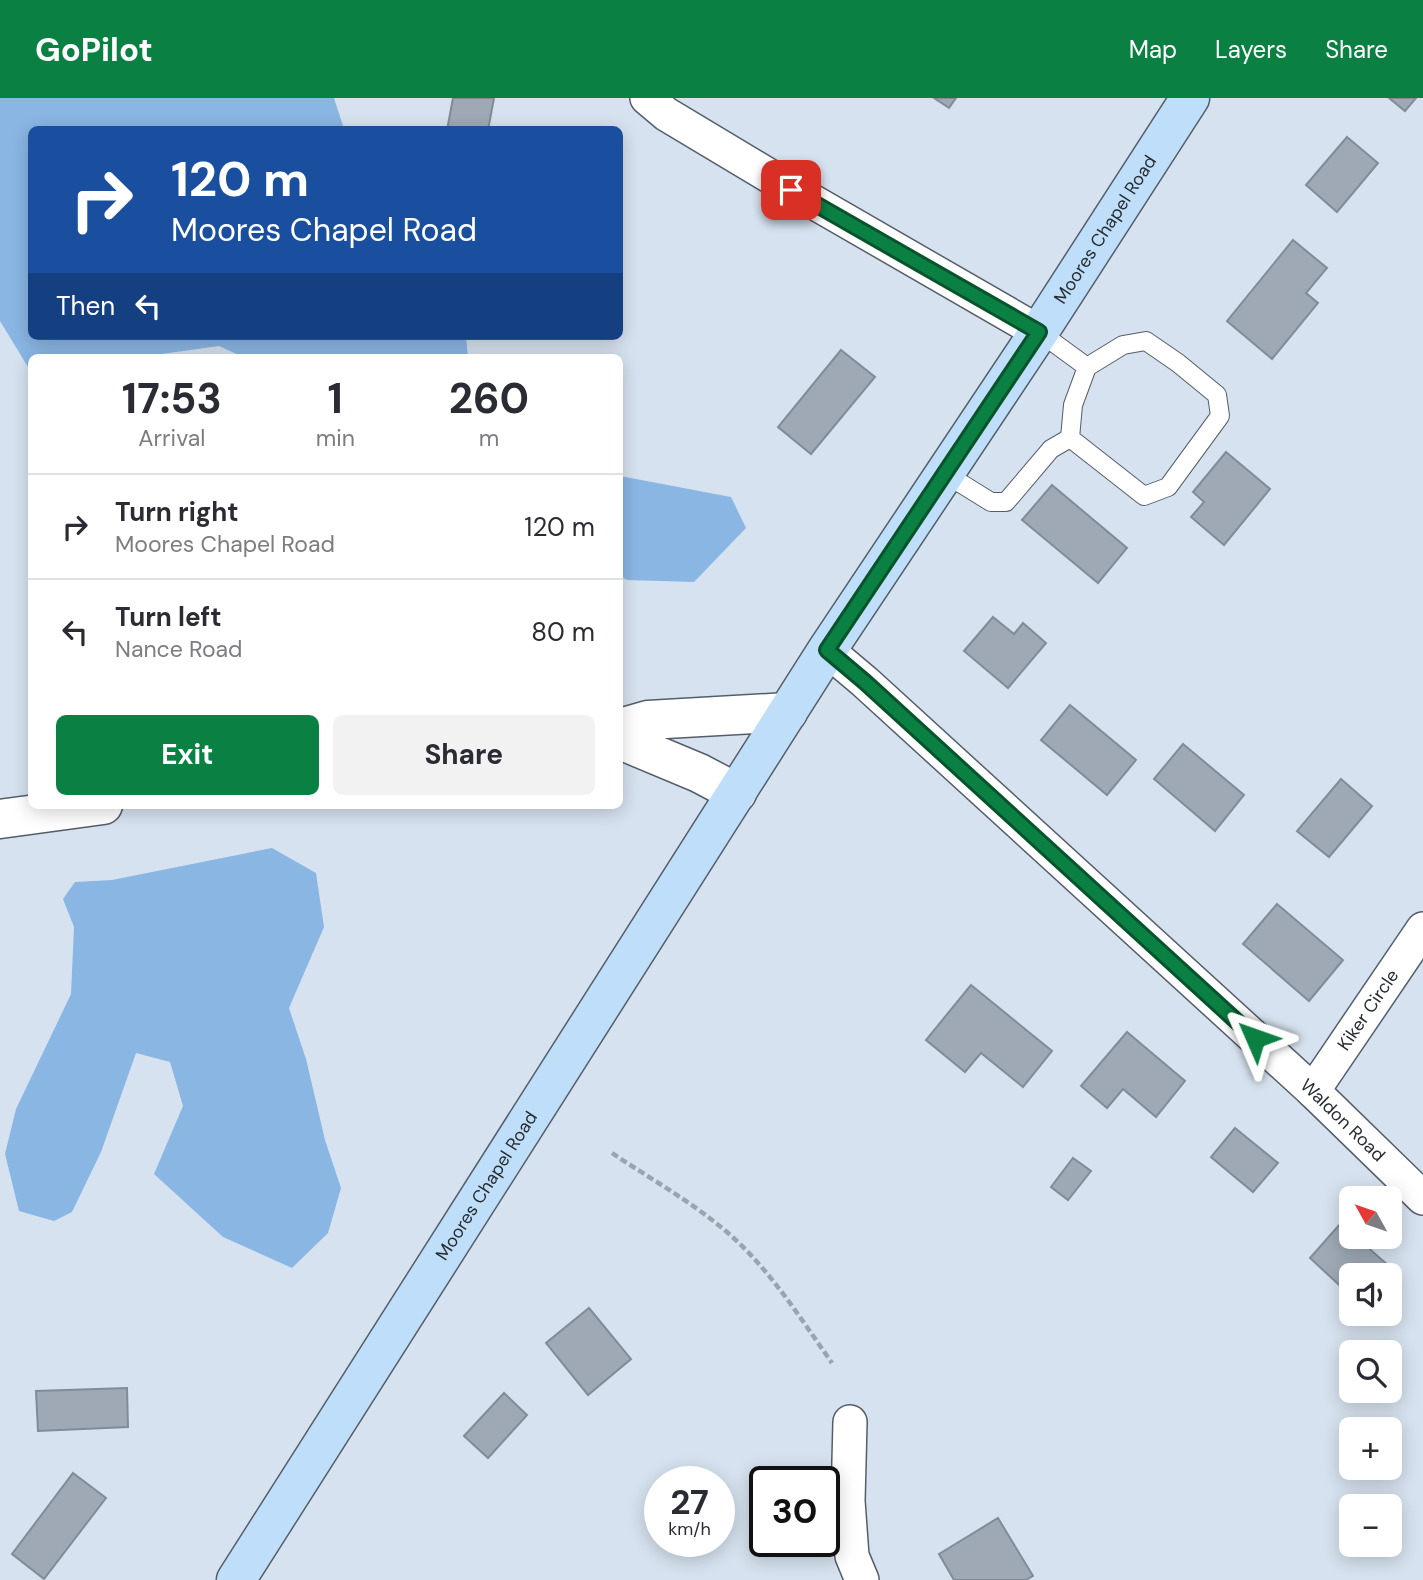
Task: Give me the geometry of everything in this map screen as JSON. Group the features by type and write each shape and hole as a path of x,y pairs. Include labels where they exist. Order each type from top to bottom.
{"main road":[{"name":"Moores Chapel Road","path":"236,1580 827,650 1039,332 1190,98"}],"street":[{"path":"647,98 666,114 791,190 1039,332"},
{"name":"Waldon Road","path":"827,650 1313,1091 1423,1198"},
{"path":"623,727 648,720 788,712"},
{"path":"623,741 699,773 737,793"},
{"path":"0,819 74,809"},
{"name":"Kiker Circle","path":"1313,1091 1423,929"},
{"path":"850,1422 848,1501 852,1556 862,1580"}],"lane":[{"path":"1039,332 1087,367"},
{"path":"1146,341 1217,395 1220,416 1168,487 1144,496 1070,438 1073,405 1087,367 1123,345 1146,341"},
{"path":"944,473 991,502 1006,502 1051,449 1070,438"}],"path":[{"path":"612,1153 702,1212 738,1242 767,1271 832,1363"}],"shaded area":[{"path":"0,98 334,98 343,126 28,126 28,340 466,340 468,354 236,354 219,346 162,354 28,354 28,367 0,321"},
{"path":"623,477 731,497 746,528 694,582 623,578"},
{"path":"272,848 316,873 324,927 289,1008 306,1059 325,1140 341,1188 328,1233 292,1268 223,1237 154,1174 183,1106 170,1062 136,1053 101,1152 72,1212 54,1221 19,1211 5,1154 16,1109 71,994 74,927 63,899 75,882 112,880"}],"building":[{"path":"453,98 494,98 489,126 448,126"},
{"path":"934,98 956,98 949,108"},
{"path":"1389,98 1416,98 1405,111"},
{"path":"1347,137 1378,163 1337,212 1306,185"},
{"path":"1293,240 1327,268 1306,293 1318,303 1272,359 1227,321"},
{"path":"841,350 875,377 811,454 778,427"},
{"path":"1226,452 1270,489 1224,545 1191,517 1204,502 1193,492"},
{"path":"1052,485 1127,548 1098,583 1022,520"},
{"path":"993,617 1014,634 1023,623 1046,643 1008,688 964,651"},
{"path":"1070,705 1136,760 1107,795 1041,740"},
{"path":"1183,744 1244,795 1215,831 1154,779"},
{"path":"1341,779 1372,806 1329,857 1297,831"},
{"path":"1277,904 1343,960 1309,1001 1243,944"},
{"path":"971,985 1052,1051 1023,1087 981,1053 965,1072 926,1040"},
{"path":"1127,1032 1185,1081 1156,1117 1123,1089 1107,1108 1081,1086"},
{"path":"1235,1128 1278,1163 1253,1192 1211,1157"},
{"path":"1073,1158 1091,1171 1068,1200 1051,1187"},
{"path":"1339,1225 1339,1250 1371,1250 1386,1263 1339,1263 1339,1285 1310,1258"},
{"path":"589,1308 631,1359 588,1395 546,1343"},
{"path":"127,1388 128,1427 38,1431 36,1391"},
{"path":"504,1393 527,1415 488,1458 464,1436"},
{"path":"73,1473 106,1498 44,1579 12,1554"},
{"path":"998,1518 1033,1576 1026,1580 954,1580 939,1554"}],"route":[{"path":"791,190 1039,332 827,650 1255,1038"}]}
